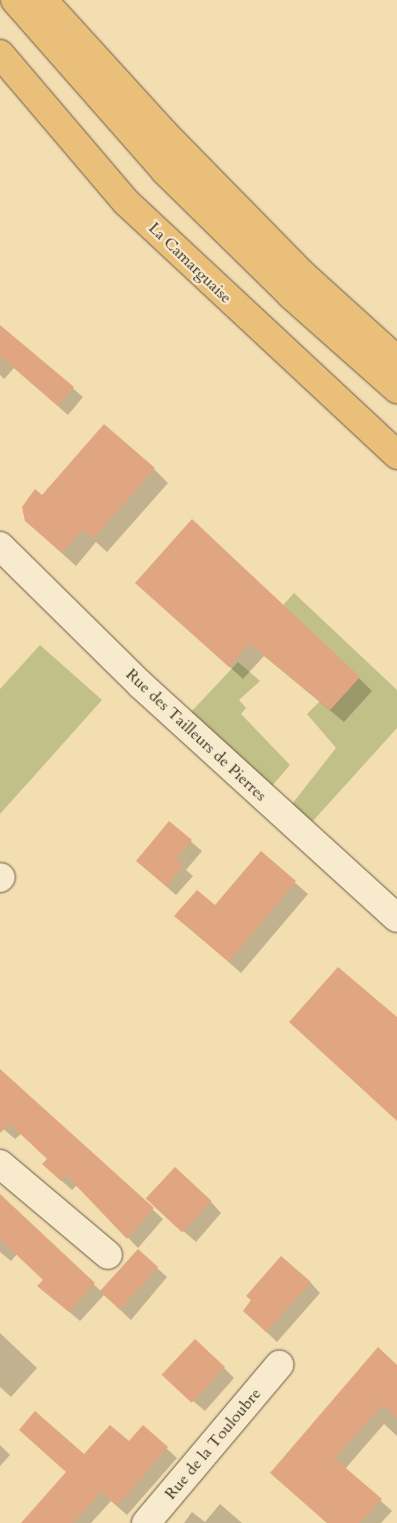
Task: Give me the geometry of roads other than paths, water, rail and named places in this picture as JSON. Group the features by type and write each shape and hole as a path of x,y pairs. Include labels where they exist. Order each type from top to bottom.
{"highway":[{"path":"15,0 165,171 291,295 397,389"},
{"path":"43,0 164,133 301,273 397,360"},
{"name":"La Camarguaise","path":"0,54 126,202 397,455"}],"street":[{"name":"Rue des Tailleurs de Pierres","path":"0,546 142,685 397,918"},
{"path":"0,1164 108,1255"},
{"name":"Rue de la Touloubre","path":"146,1523 279,1366"}]}
